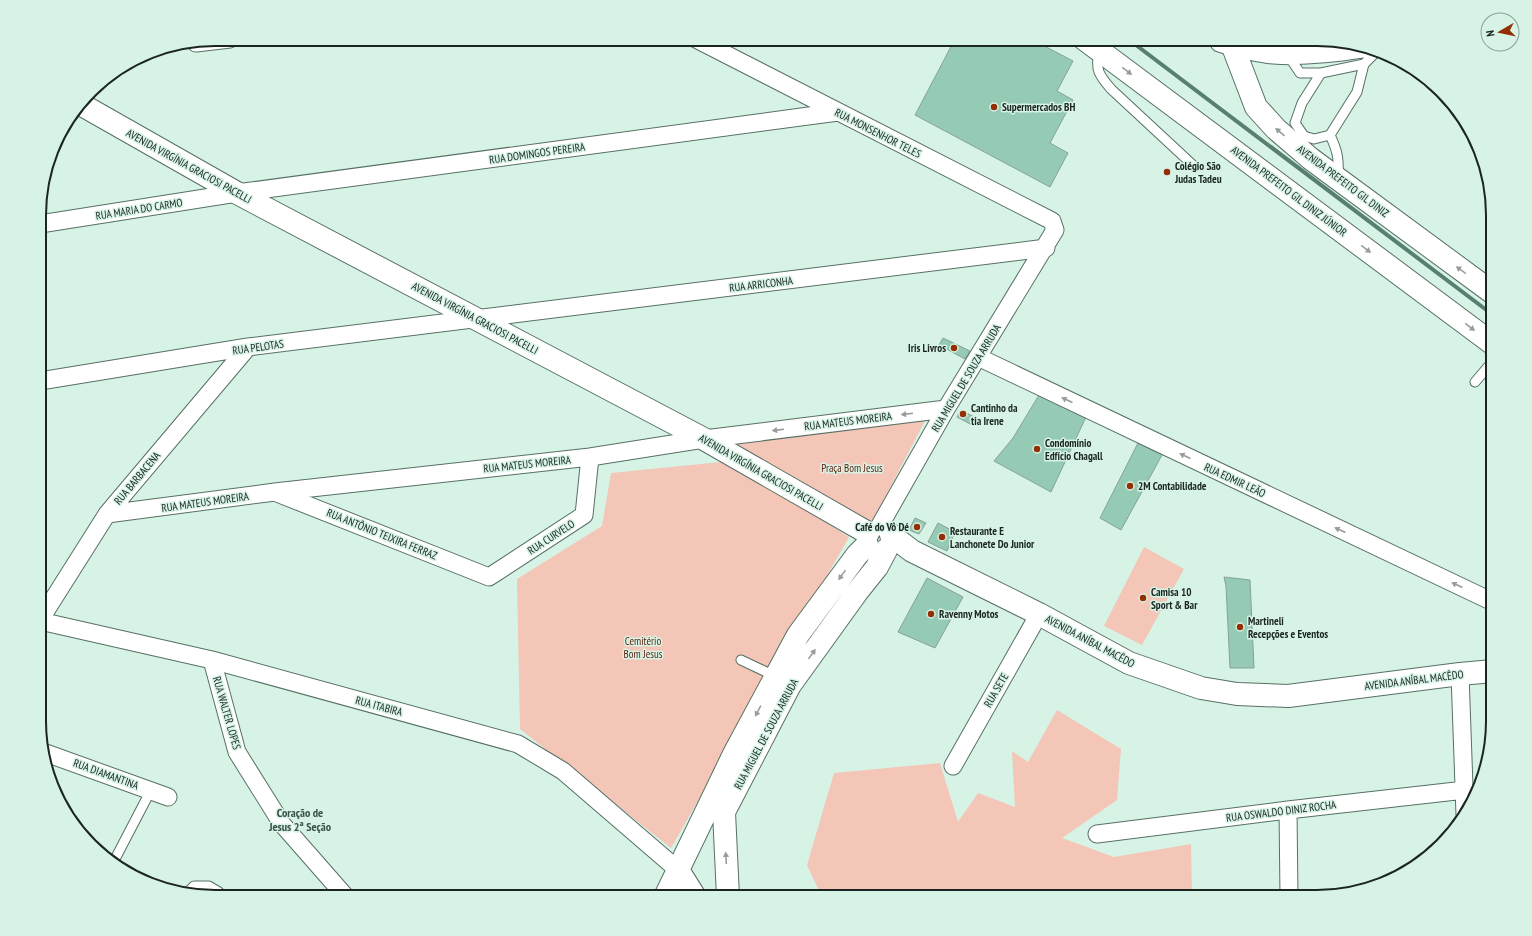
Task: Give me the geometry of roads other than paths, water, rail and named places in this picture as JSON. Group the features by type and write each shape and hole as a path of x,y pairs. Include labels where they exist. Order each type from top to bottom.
{"street":[{"name":"RUA MONSENHOR TELES","path":"710,46 1052,221 1055,230"},
{"name":"AVENIDA PREFEITO GIL DINIZ JÚNIOR","path":"1095,46 1486,339"},
{"name":"AVENIDA PREFEITO GIL DINIZ","path":"1228,46 1256,107 1276,129 1338,179 1486,288"},
{"path":"1250,46 1284,53 1365,55"},
{"path":"1256,107 1253,76 1256,65 1264,57 1284,53"},
{"name":"AVENIDA VIRGÍNIA GRACIOSI PACELLI","path":"85,107 237,193 704,439 880,539"},
{"name":"RUA DOMINGOS PEREIRA","path":"237,193 838,112"},
{"name":"RUA MARIA DO CARMO","path":"46,223 237,193"},
{"name":"RUA MIGUEL DE SOUZA ARRUDA","path":"668,890 734,754 783,681 877,567 880,539 946,410 1046,248 1055,230"},
{"name":"RUA ARRICONHA","path":"477,320 1046,248"},
{"name":"RUA PELOTAS","path":"46,380 248,347 477,320"},
{"name":"RUA BARBACENA","path":"46,611 107,514 248,347"},
{"name":"RUA EDMIR LEÃO","path":"978,357 1486,599"},
{"name":"RUA MATEUS MOREIRA","path":"107,514 275,492 590,457 704,439 946,410"},
{"name":"RUA CURVELO","path":"489,577 584,515 590,457"},
{"name":"RUA ANTÔNIO TEIXIRA FERRAZ","path":"275,492 489,577"},
{"name":"AVENIDA ANÍBAL MACÊDO","path":"880,539 912,551 1039,614 1129,663 1201,688 1237,694 1288,696 1460,674 1486,672"},
{"name":"RUA SETE","path":"953,766 1039,614"},
{"name":"RUA ITABIRA","path":"46,622 212,660 518,744 563,771 678,870"},
{"name":"RUA WALTER LOPES","path":"212,660 237,752 282,824 340,890"},
{"path":"1460,674 1465,803"},
{"name":"RUA MIGUEL DE SOUZA ARRUDA","path":"728,890 724,812 783,681"},
{"name":"RUA DIAMANTINA","path":"49,754 168,797"},
{"name":"RUA OSWALDO DINIZ ROCHA","path":"1097,834 1465,790"},
{"path":"1288,810 1289,890"},
{"path":"678,870 691,890"}],"lane":[{"path":"1093,46 1100,76 1111,89 1195,167"},
{"path":"1284,53 1300,73 1321,74 1365,55"},
{"path":"1321,74 1302,103 1295,123 1304,136 1314,139 1330,135 1357,92 1365,55"},
{"path":"1330,135 1339,160 1338,179"},
{"path":"1475,382 1486,369"},
{"path":"741,660 783,681"},
{"path":"116,858 151,790"},
{"path":"191,889 194,886 209,886 216,890"}],"waterway":[{"path":"1137,46 1486,310"}],"place":[{"name":"Supermercados BH","path":"994,107"},
{"name":"Colégio São Judas Tadeu","path":"1167,172"},
{"name":"Iris Livros","path":"954,348"},
{"name":"Cantinho da tia Irene","path":"963,414"},
{"name":"Condomínio Edfício Chagall","path":"1037,449"},
{"name":"2M Contabilidade","path":"1130,486"},
{"name":"Café do Vô Dé","path":"917,527"},
{"name":"Restaurante E Lanchonete Do Junior","path":"942,537"},
{"name":"Camisa 10 Sport & Bar","path":"1143,598"},
{"name":"Ravenny Motos","path":"931,614"},
{"name":"Martineli Recepções e Eventos","path":"1240,627"}],"district":[{"name":"Coração de Jesus 2ª Seção","path":"300,820"}],"park label":[{"name":"Praça Bom Jesus","path":"852,468"},
{"name":"Cemitério Bom Jesus","path":"643,647"}]}
